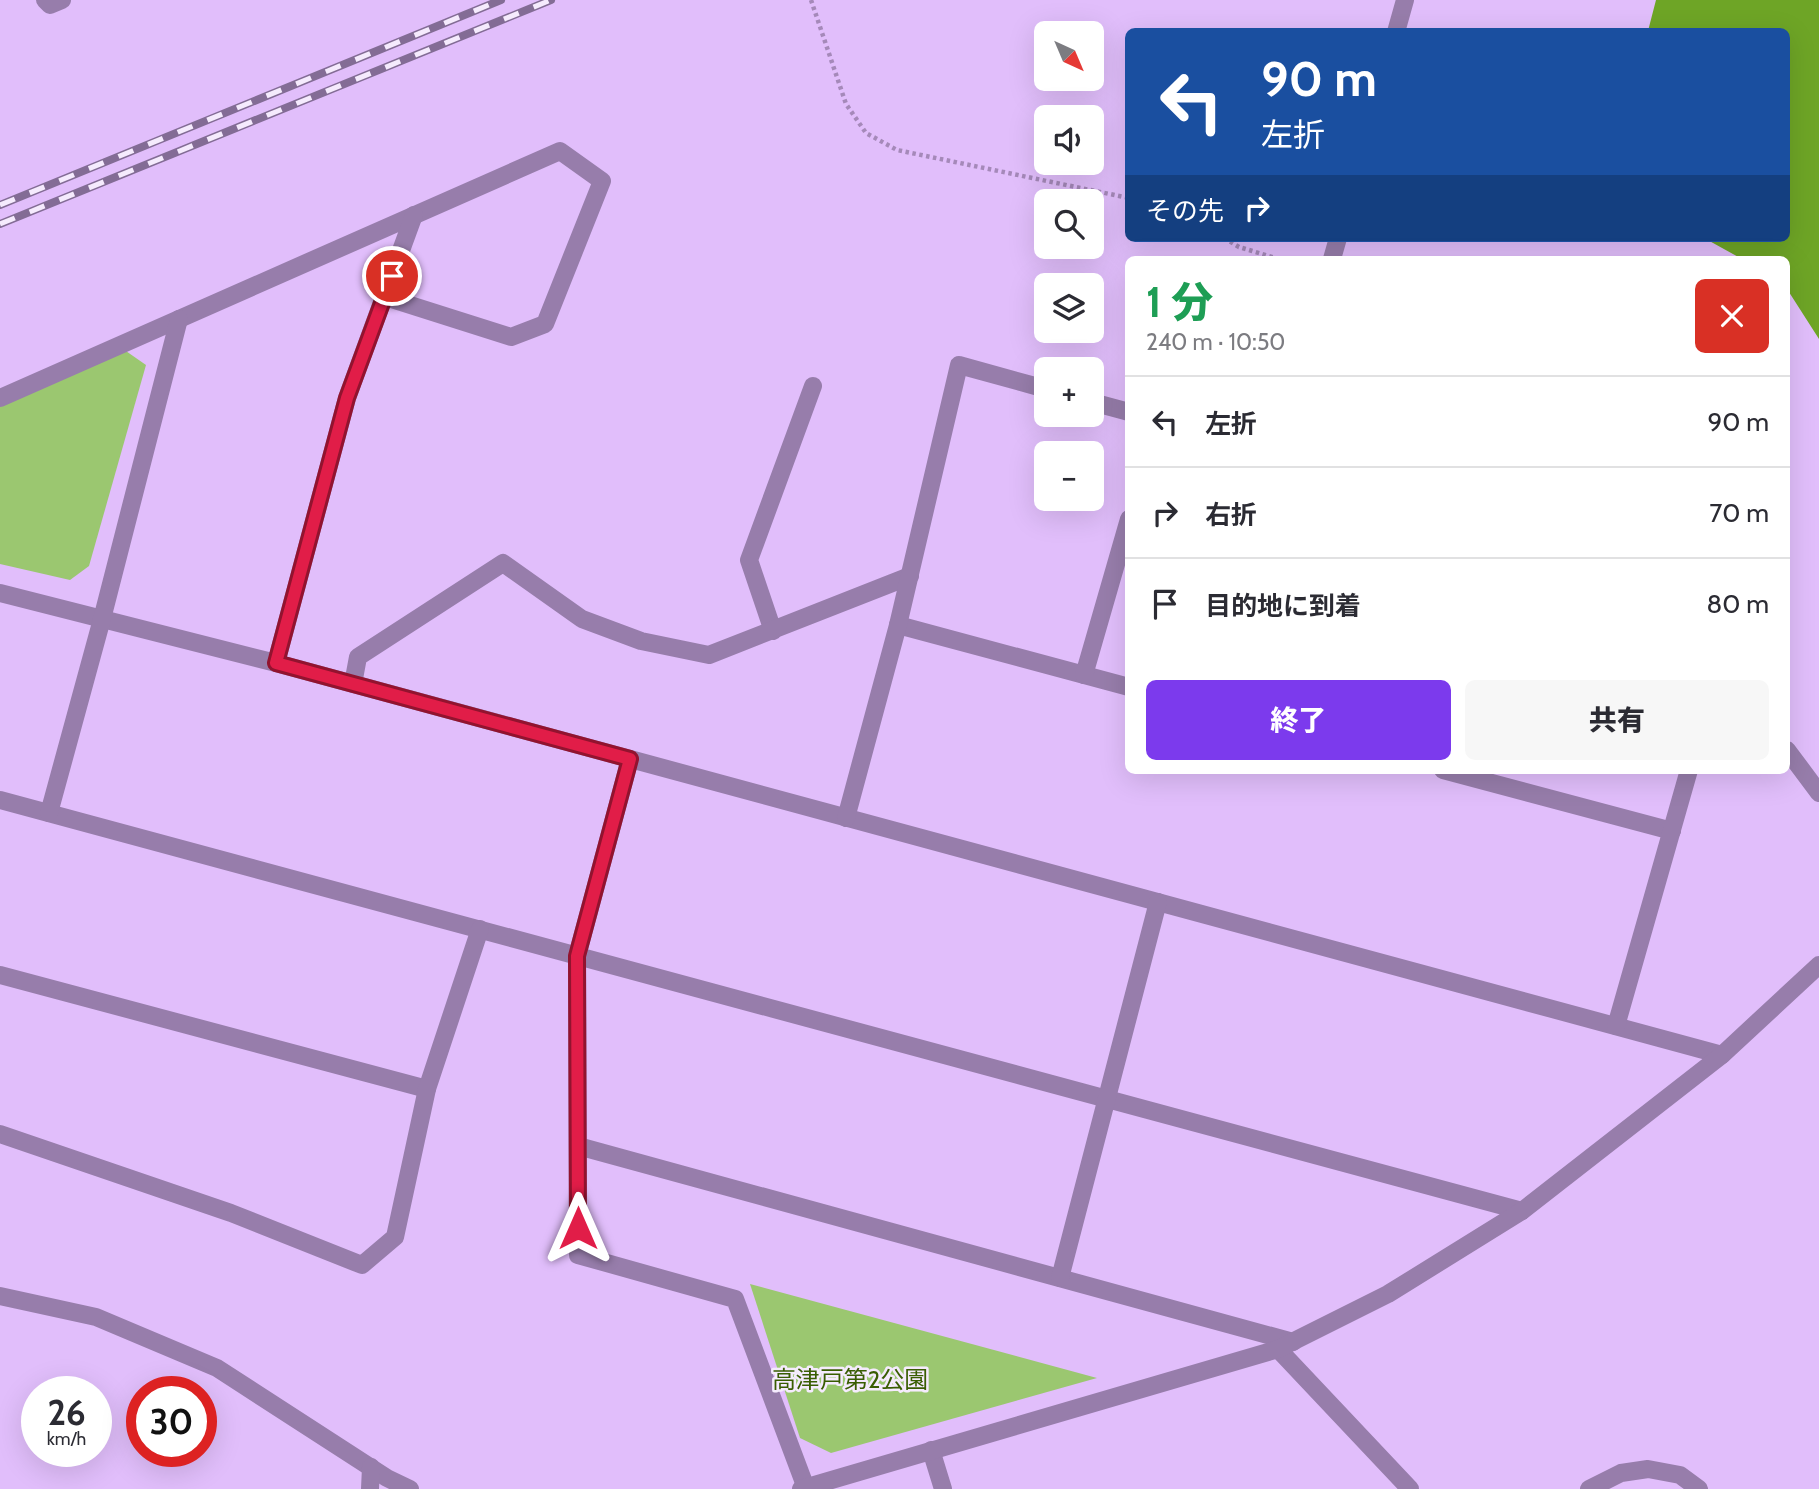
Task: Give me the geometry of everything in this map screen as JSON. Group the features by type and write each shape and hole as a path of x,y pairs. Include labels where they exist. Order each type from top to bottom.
{"street":[{"path":"45,0 50,5 62,0"},
{"path":"1397,28 1405,0"},
{"path":"0,398 560,151 601,180 545,324 511,337 385,296"},
{"path":"276,663 347,398 414,215"},
{"path":"49,813 179,319"},
{"path":"846,818 898,625 959,365 1034,386"},
{"path":"773,631 749,560 813,386"},
{"path":"1104,405 1125,411"},
{"path":"1084,675 1125,533"},
{"path":"353,684 358,657 503,563 582,619 641,641 709,655 910,576"},
{"path":"0,593 276,663 1722,1055"},
{"path":"898,625 1125,686"},
{"path":"1790,754 1819,793"},
{"path":"630,759 577,956 578,1255 735,1299 804,1488 1285,1345 1388,1294 1522,1211 1722,1055 1819,965"},
{"path":"1458,774 1672,831"},
{"path":"1616,1026 1688,774"},
{"path":"0,800 1522,1211"},
{"path":"1060,1278 1158,902"},
{"path":"0,1134 231,1213 362,1265 395,1237 427,1089 480,929"},
{"path":"0,975 427,1089"},
{"path":"578,1146 1060,1278 1285,1345 1410,1489"},
{"path":"0,1296 96,1317 217,1368 410,1489"},
{"path":"931,1450 943,1489"},
{"path":"370,1489 371,1467"},
{"path":"1589,1489 1621,1473 1648,1469 1680,1475 1699,1489"}],"path":[{"path":"811,0 846,104 866,133 897,150 1125,197"},
{"path":"1231,242 1269,256"}],"green space":[{"path":"1656,0 1819,0 1819,339 1790,294 1790,256 1737,256 1711,242 1790,242 1790,28 1649,28"},
{"path":"123,349 146,365 89,566 70,580 0,564 0,399"},
{"name":"高津戸第2公園","path":"750,1284 1097,1378 831,1453 800,1438"}],"railway":[{"path":"0,205 501,0"},
{"path":"0,224 551,0"}],"route":[{"path":"392,276 347,398 276,663 630,759 577,956 578,1228"}]}
